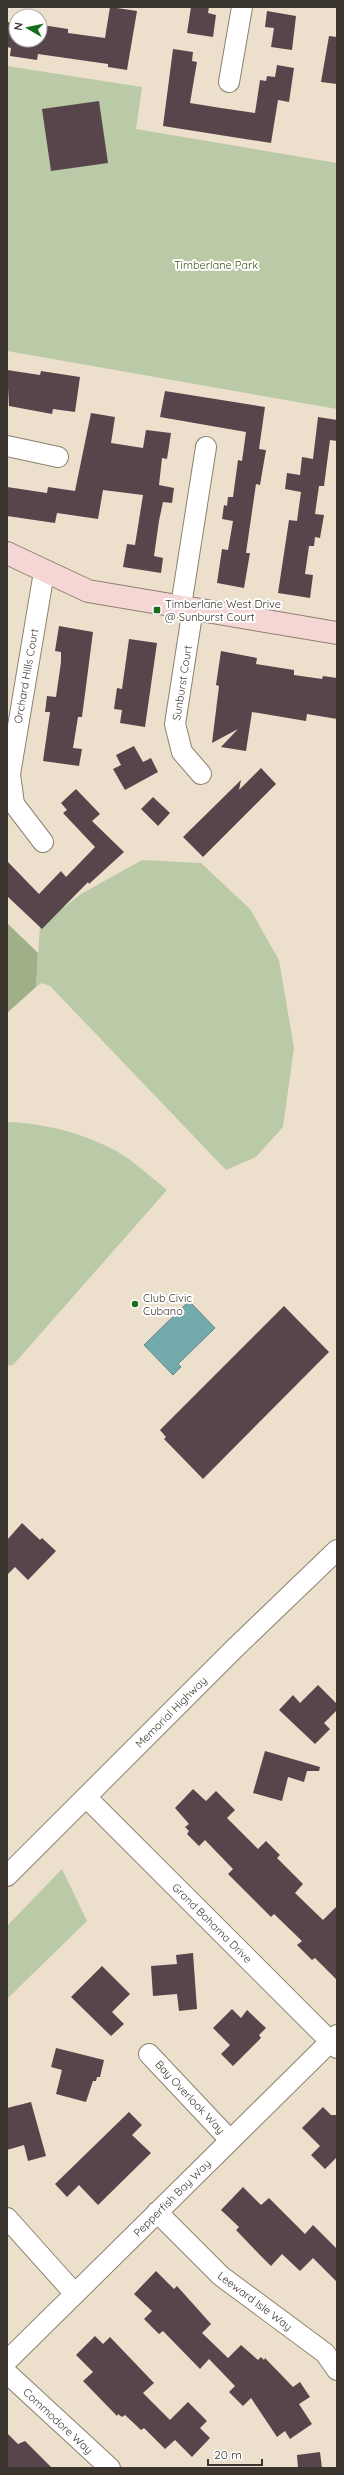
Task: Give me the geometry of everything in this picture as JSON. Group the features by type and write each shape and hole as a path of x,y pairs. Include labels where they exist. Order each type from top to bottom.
{"street":[{"path":"229,82 242,7"},
{"path":"7,446 58,457"},
{"name":"Sunburst Court","path":"201,774 182,752 175,724 206,447"},
{"path":"7,553 44,572 88,591 337,633"},
{"name":"Orchard Hills Court","path":"43,842 14,804 10,774 44,572"},
{"name":"Memorial Highway","path":"7,1876 235,1648 337,1550"},
{"name":"Grand Bahama Drive","path":"86,1797 335,2041"},
{"name":"Pepperfish Bay Way","path":"7,2361 230,2140 335,2041"},
{"name":"Bay Overlook Way","path":"149,2054 230,2140"},
{"name":"Leeward Isle Way","path":"157,2212 220,2276 325,2353 337,2370"},
{"path":"7,2218 75,2294"},
{"name":"Commodore Way","path":"7,2373 110,2468"}],"green space":[{"name":"Timberlane Park","path":"7,66 142,87 136,129 337,163 337,409 7,351"},
{"path":"142,860 201,863 250,909 279,960 294,1048 283,1127 256,1157 226,1170 50,986 42,983 36,987 40,926 81,894"},
{"path":"7,923 38,953 36,987 7,1013"},
{"path":"7,1122 54,1128 86,1137 116,1151 129,1159 167,1190 13,1365 7,1366"},
{"path":"62,1869 87,1921 7,1999 7,1926"}],"water":[{"path":"189,1301 215,1328 178,1364 181,1367 173,1375 144,1345"}],"building":[{"path":"110,7 137,11 127,70 108,67 108,64 38,54 37,60 10,56 11,48 48,48 48,26 68,29 68,33 105,38"},
{"path":"191,7 209,7 208,13 216,15 213,37 187,33"},
{"path":"267,11 296,16 292,50 271,47 274,28 265,27"},
{"path":"8,22 8,47 7,47"},
{"path":"329,36 337,37 337,84 321,82"},
{"path":"173,49 193,52 192,61 197,62 190,103 221,108 255,113 260,80 266,81 267,76 275,77 277,65 294,68 289,102 278,100 271,143 163,126"},
{"path":"99,101 108,163 51,171 42,109"},
{"path":"7,370 40,375 41,371 80,377 75,412 53,409 52,414 9,406"},
{"path":"165,391 265,407 259,449 266,450 260,485 256,484 246,553 250,553 244,588 217,583 222,549 228,550 233,521 222,519 224,505 227,506 228,497 233,497 238,460 242,461 246,432 160,417"},
{"path":"91,413 115,417 111,443 143,448 146,430 171,433 167,459 162,458 159,485 174,488 172,503 163,502 159,521 154,556 163,558 161,573 123,567 127,544 135,545 143,495 103,490 98,519 57,513 55,523 7,516 7,487 47,493 48,487 75,491"},
{"path":"318,417 337,420 337,441 330,440 324,486 319,486 315,514 324,515 320,538 315,537 314,546 309,546 305,574 313,575 310,598 278,593 289,520 297,521 301,492 285,489 287,473 300,475 302,457 313,459"},
{"path":"59,626 93,632 82,717 78,717 73,748 82,749 79,766 43,761 50,712 45,712 47,696 56,697 61,662 61,652 55,651"},
{"path":"129,639 157,643 145,727 120,723 122,710 114,709 117,688 122,689"},
{"path":"221,651 257,658 256,664 294,670 294,675 322,679 323,676 337,678 337,719 307,714 306,721 252,712 246,751 221,747 238,729 212,743 219,686 216,685"},
{"path":"134,746 143,762 151,758 158,772 125,790 113,769 121,765 116,755"},
{"path":"261,768 276,784 203,857 183,837 241,780 239,790"},
{"path":"76,789 100,814 92,821 124,852 89,884 88,882 42,929 7,896 7,861 39,894 61,871 66,877 95,847 63,813 67,810 61,803"},
{"path":"153,797 170,813 158,826 141,809"},
{"path":"284,1306 329,1352 203,1479 164,1439 166,1437 160,1430"},
{"path":"22,1523 40,1540 42,1538 56,1551 28,1580 15,1567 7,1575 7,1540"},
{"path":"318,1685 337,1704 337,1710 324,1723 330,1729 315,1744 279,1710 293,1695 300,1703"},
{"path":"265,1751 320,1767 319,1771 307,1771 304,1782 288,1777 282,1801 253,1793"},
{"path":"193,1789 206,1801 216,1791 235,1810 227,1818 258,1849 266,1841 280,1855 277,1858 303,1884 295,1893 323,1920 337,1906 337,1980 315,1958 312,1960 297,1945 302,1941 274,1914 271,1917 228,1874 233,1869 205,1840 199,1846 187,1834 189,1831 185,1827 189,1824 175,1808"},
{"path":"193,1953 197,2009 179,2011 177,1994 153,1996 151,1966 177,1964 176,1955"},
{"path":"102,1966 130,1994 112,2012 124,2024 111,2036 71,1997"},
{"path":"232,2009 241,2018 247,2010 266,2028 259,2035 261,2038 233,2066 221,2054 230,2045 213,2028"},
{"path":"56,2048 104,2060 100,2077 97,2077 96,2081 93,2081 86,2102 56,2094 62,2070 51,2067"},
{"path":"31,2102 46,2156 28,2161 24,2145 7,2150 7,2108"},
{"path":"323,2107 331,2115 337,2115 337,2157 325,2169 311,2155 320,2146 302,2128"},
{"path":"129,2112 142,2125 132,2135 151,2153 98,2205 79,2185 67,2197 55,2184"},
{"path":"243,2187 261,2205 269,2198 305,2234 313,2225 337,2249 337,2282 313,2258 300,2271 282,2254 271,2266 258,2253 236,2230 239,2227 221,2210"},
{"path":"156,2271 174,2289 177,2286 211,2324 202,2333 228,2358 241,2345 258,2360 261,2357 264,2360 265,2358 293,2387 300,2382 310,2397 299,2404 312,2424 290,2439 285,2431 277,2437 251,2398 243,2406 229,2392 235,2386 209,2359 200,2369 163,2331 159,2334 144,2319 152,2311 134,2294"},
{"path":"95,2336 103,2344 110,2337 154,2383 143,2393 170,2420 188,2402 207,2421 200,2428 210,2438 192,2457 175,2440 165,2449 144,2428 141,2430 125,2415 122,2417 118,2414 117,2416 83,2381 93,2372 76,2355"},
{"path":"7,2433 18,2444 25,2441 52,2468 7,2468"},
{"path":"320,2452 322,2468 298,2468 297,2455"}],"place":[{"name":"Timberlane West Drive @ Sunburst Court","path":"157,610"},
{"name":"Club Civic Cubano","path":"135,1304"}]}
